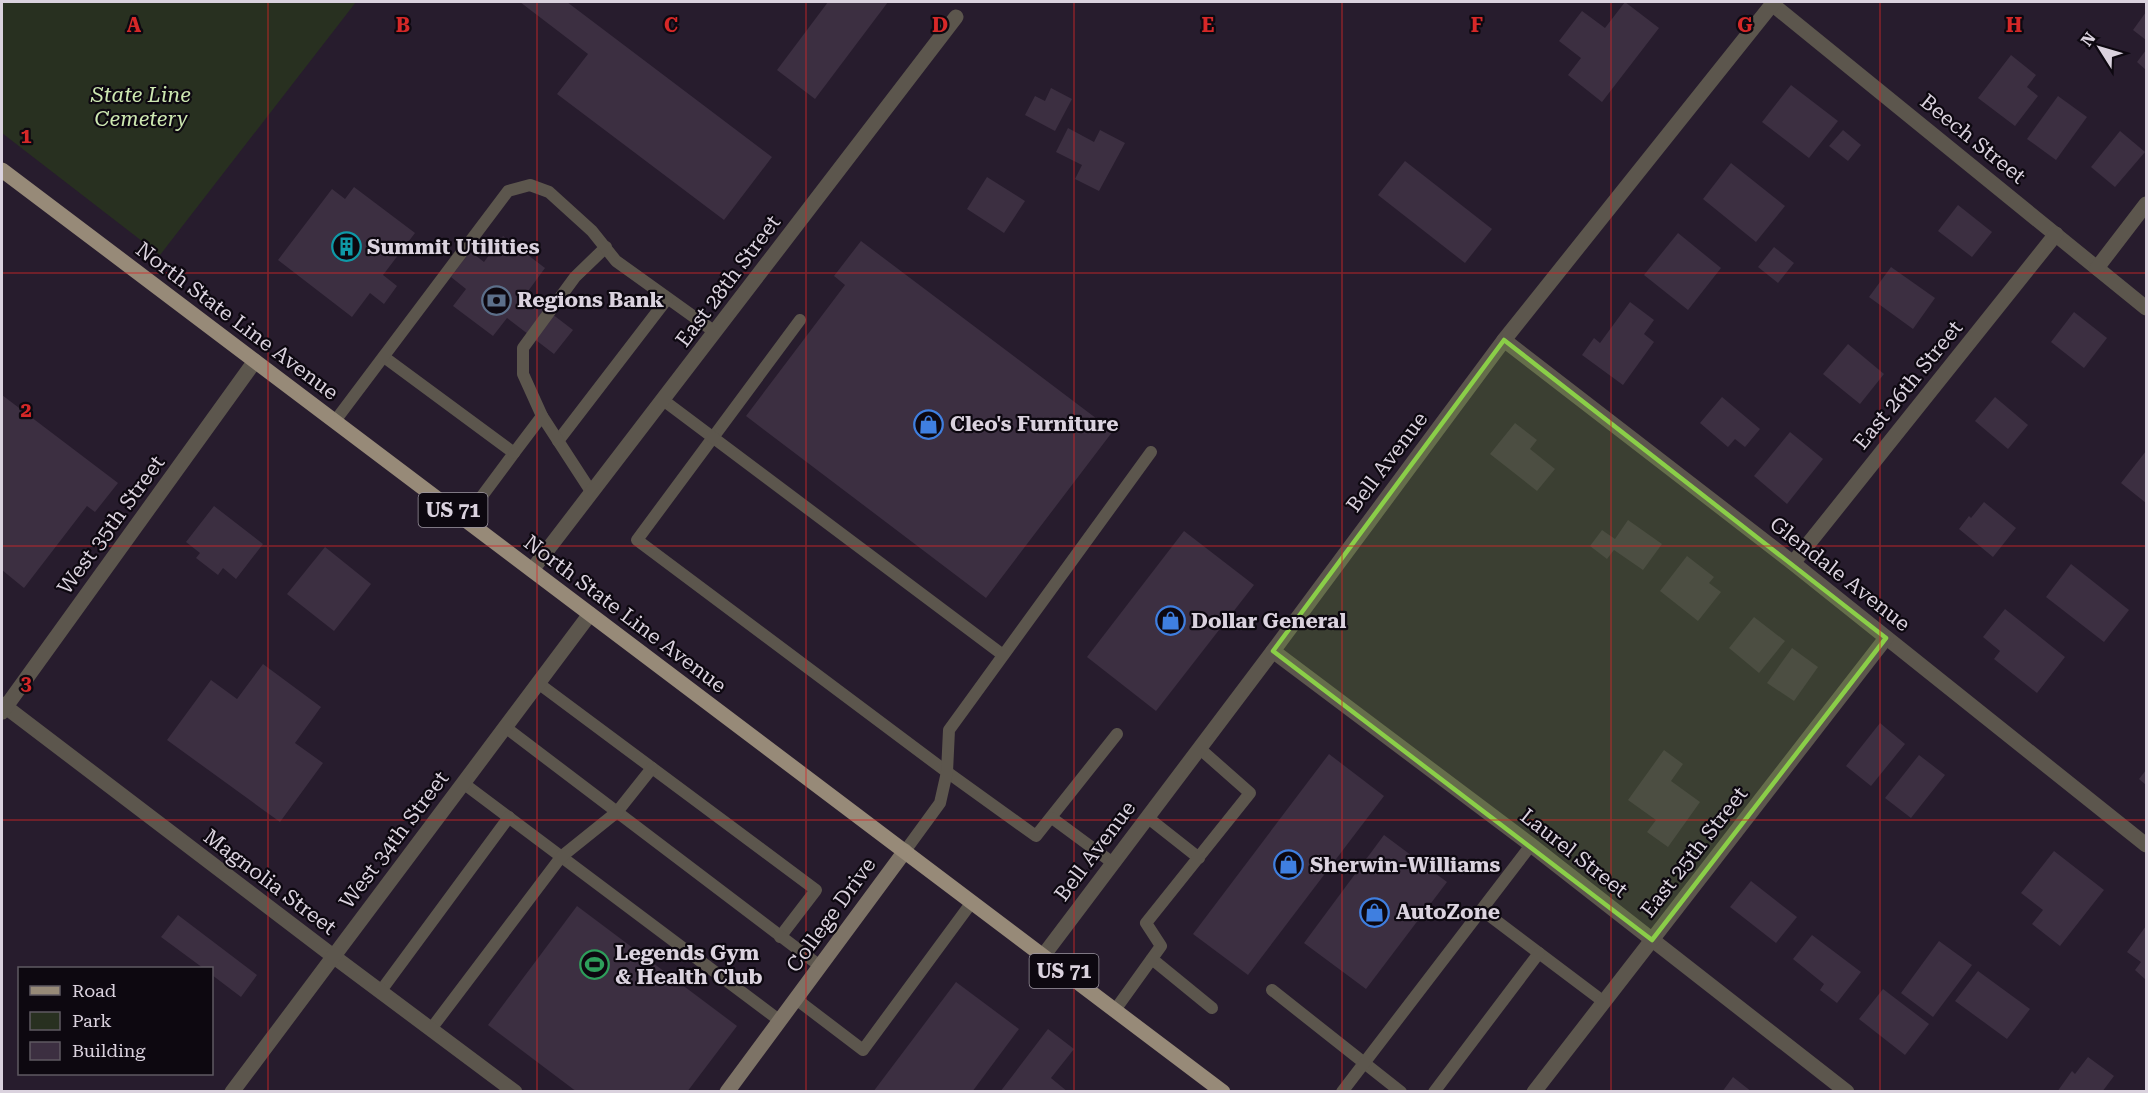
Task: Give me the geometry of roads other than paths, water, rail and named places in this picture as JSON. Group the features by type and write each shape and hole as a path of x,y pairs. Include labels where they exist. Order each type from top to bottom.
{"main road":[{"name":"North State Line Avenue","path":"2,170 1223,1092"}],"street":[{"name":"Beech Street","path":"1773,3 2146,308"},
{"name":"Bell Avenue","path":"1043,956 1504,340 1773,3"},
{"name":"East 28th Street","path":"532,570 956,17"},
{"path":"2097,268 2146,204"},
{"name":"East 26th Street","path":"1793,563 2055,234"},
{"name":"Glendale Avenue","path":"1504,340 1793,563 2146,845"},
{"name":"West 35th Street","path":"3,708 255,361"},
{"name":"West 34th Street","path":"232,1092 590,614"},
{"name":"East 25th Street","path":"1534,1092 1886,638"},
{"name":"Laurel Street","path":"1273,651 1531,845 1847,1092"},
{"name":"Magnolia Street","path":"3,708 515,1092"},
{"name":"College Drive","path":"727,1092 905,851"}],"lane":[{"path":"335,422 508,191 520,186 530,185 549,192 572,211 616,261 715,332"},
{"path":"592,493 542,416 523,374 523,348 575,277 606,247"},
{"path":"558,441 667,299"},
{"path":"800,320 637,540 1036,836 1117,734"},
{"path":"384,357 514,453"},
{"path":"663,400 1003,655"},
{"path":"465,519 542,416"},
{"path":"905,851 940,803 947,772 949,730 1151,452"},
{"path":"538,683 816,890 780,937"},
{"path":"505,727 820,966"},
{"path":"1115,1010 1161,946 1146,923 1250,793 1199,748"},
{"path":"431,1029 561,857 617,812 652,768"},
{"path":"463,783 779,1020"},
{"path":"380,992 509,817"},
{"path":"1147,817 1199,858"},
{"path":"1052,818 1113,863"},
{"path":"1342,1092 1531,845"},
{"path":"796,999 863,1050 972,902"},
{"path":"1482,910 1604,1002"},
{"path":"1434,1092 1539,953"},
{"path":"1152,959 1212,1008"},
{"path":"1272,990 1401,1092"}],"place":[{"name":"Summit Utilities","path":"346,247"},
{"name":"Regions Bank","path":"496,300"},
{"name":"Cleo's Furniture","path":"929,424"},
{"name":"Dollar General","path":"1170,621"},
{"name":"Sherwin-Williams","path":"1289,865"},
{"name":"AutoZone","path":"1375,912"},
{"name":"Legends Gym & Health Club","path":"594,965"}],"park label":[{"name":"State Line Cemetery","path":"141,107"}]}
